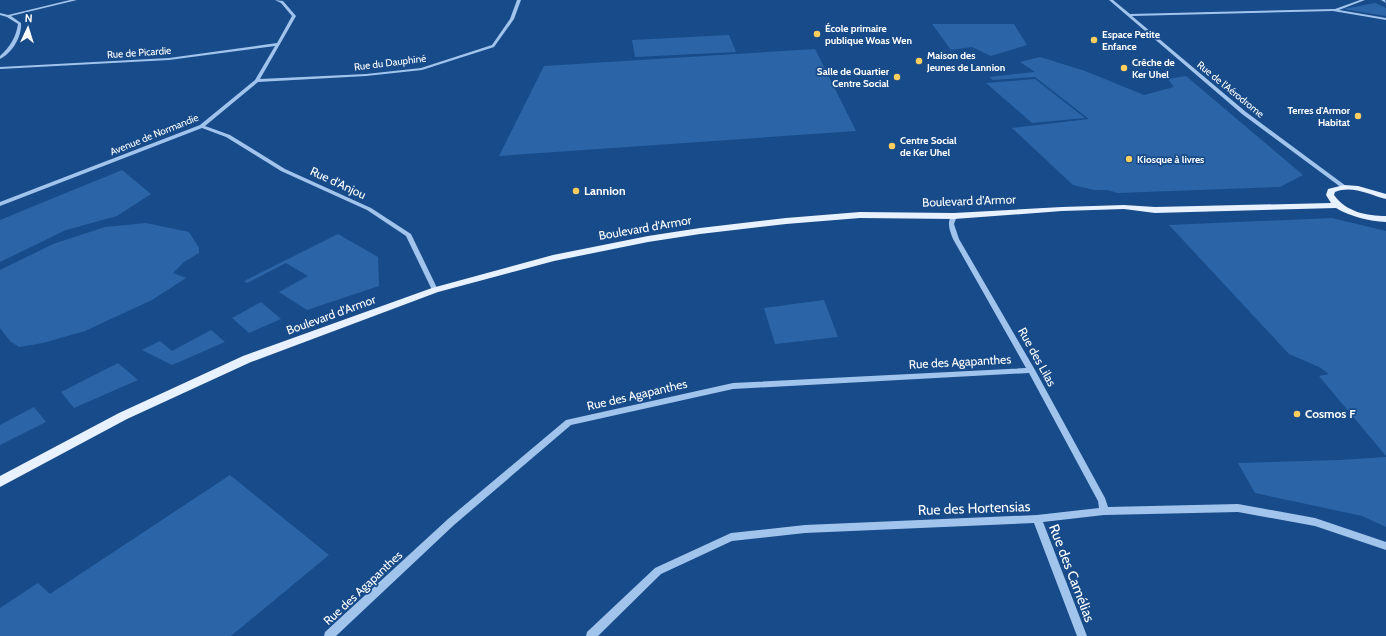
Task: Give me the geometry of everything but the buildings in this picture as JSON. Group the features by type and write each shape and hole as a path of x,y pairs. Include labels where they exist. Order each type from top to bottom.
{"main road":[{"path":"1386,197 1366,190 1344,187 1336,188 1331,191 1330,195 1332,200 1339,205 1358,214 1386,219"},
{"name":"Boulevard d'Armor","path":"0,482 123,416 247,359 435,290 553,258 648,239 700,231 786,221 860,215 954,216 1062,209 1124,207 1155,210 1339,205"}],"street":[{"path":"8,16 75,0"},
{"name":"Avenue de Normandie","path":"0,204 202,126 257,81 294,16 282,2 277,0"},
{"name":"Rue du Dauphiné","path":"257,81 366,75 422,69 493,46 512,19 519,0"},
{"name":"Rue de l'Aérodrome","path":"1111,0 1244,113 1344,187"},
{"path":"1334,10 1363,0"},
{"path":"1128,15 1334,10 1386,19"},
{"path":"0,14 8,16 20,24 19,36 10,51 0,58"},
{"name":"Rue de Picardie","path":"0,68 169,59 278,44"},
{"name":"Rue d'Anjou","path":"202,126 228,136 283,170 369,209 409,235 435,290"},
{"name":"Rue des Lilas","path":"954,216 951,224 956,239 1031,370 1102,501 1104,511"},
{"name":"Rue des Agapanthes","path":"329,636 451,522 569,422 733,386 1031,370"},
{"name":"Rue des Hortensias","path":"591,636 658,571 731,537 805,529 1037,519 1104,511 1238,508 1315,522 1386,546"},
{"name":"Rue des Camélias","path":"1037,519 1082,636"}],"shaded area":[{"path":"1375,3 1386,8 1386,16 1343,9"},
{"path":"932,24 1014,24 1027,45 991,56 972,47 951,50"},
{"path":"729,35 736,52 635,57 632,40"},
{"path":"815,49 856,131 499,156 544,66"},
{"path":"1040,57 1085,71 1144,95 1174,87 1168,79 1186,76 1303,175 1280,187 1118,193 1107,190 1094,190 1073,185 1012,128 1089,119 1035,77 993,80 989,77 1035,72 1020,62"},
{"path":"1035,79 1085,118 1032,123 986,83"},
{"path":"122,170 151,194 117,216 66,230 0,262 0,220"},
{"path":"1332,218 1386,231 1386,456 1319,376 1329,374 1319,367 1289,354 1169,225"},
{"path":"146,223 189,232 199,248 199,253 184,262 173,273 186,278 152,300 85,331 43,343 19,347 10,341 0,328 0,270 53,244 105,227"},
{"path":"338,234 378,257 379,286 307,310 279,292 308,276 286,263 247,283 244,281"},
{"path":"824,300 838,337 775,344 764,308"},
{"path":"261,302 281,319 249,333 232,318"},
{"path":"211,330 225,342 172,365 142,350 160,341 172,351"},
{"path":"118,363 138,380 74,408 61,392"},
{"path":"34,407 46,422 0,445 0,425"},
{"path":"1386,457 1386,527 1362,516 1255,493 1238,463 1339,460"},
{"path":"230,475 329,555 231,636 0,636 0,608 38,583 50,594"}],"place":[{"name":"École primaire publique Woas Wen","path":"817,34"},
{"name":"Espace Petite Enfance","path":"1094,40"},
{"name":"Maison des Jeunes de Lannion","path":"919,61"},
{"name":"Crêche de Ker Uhel","path":"1124,68"},
{"name":"Salle de Quartier Centre Social","path":"897,77"},
{"name":"Terres d'Armor Habitat","path":"1358,116"},
{"name":"Centre Social de Ker Uhel","path":"892,146"},
{"name":"Kiosque à livres","path":"1129,159"},
{"name":"Lannion","path":"576,191"},
{"name":"Cosmos F","path":"1297,414"}]}
